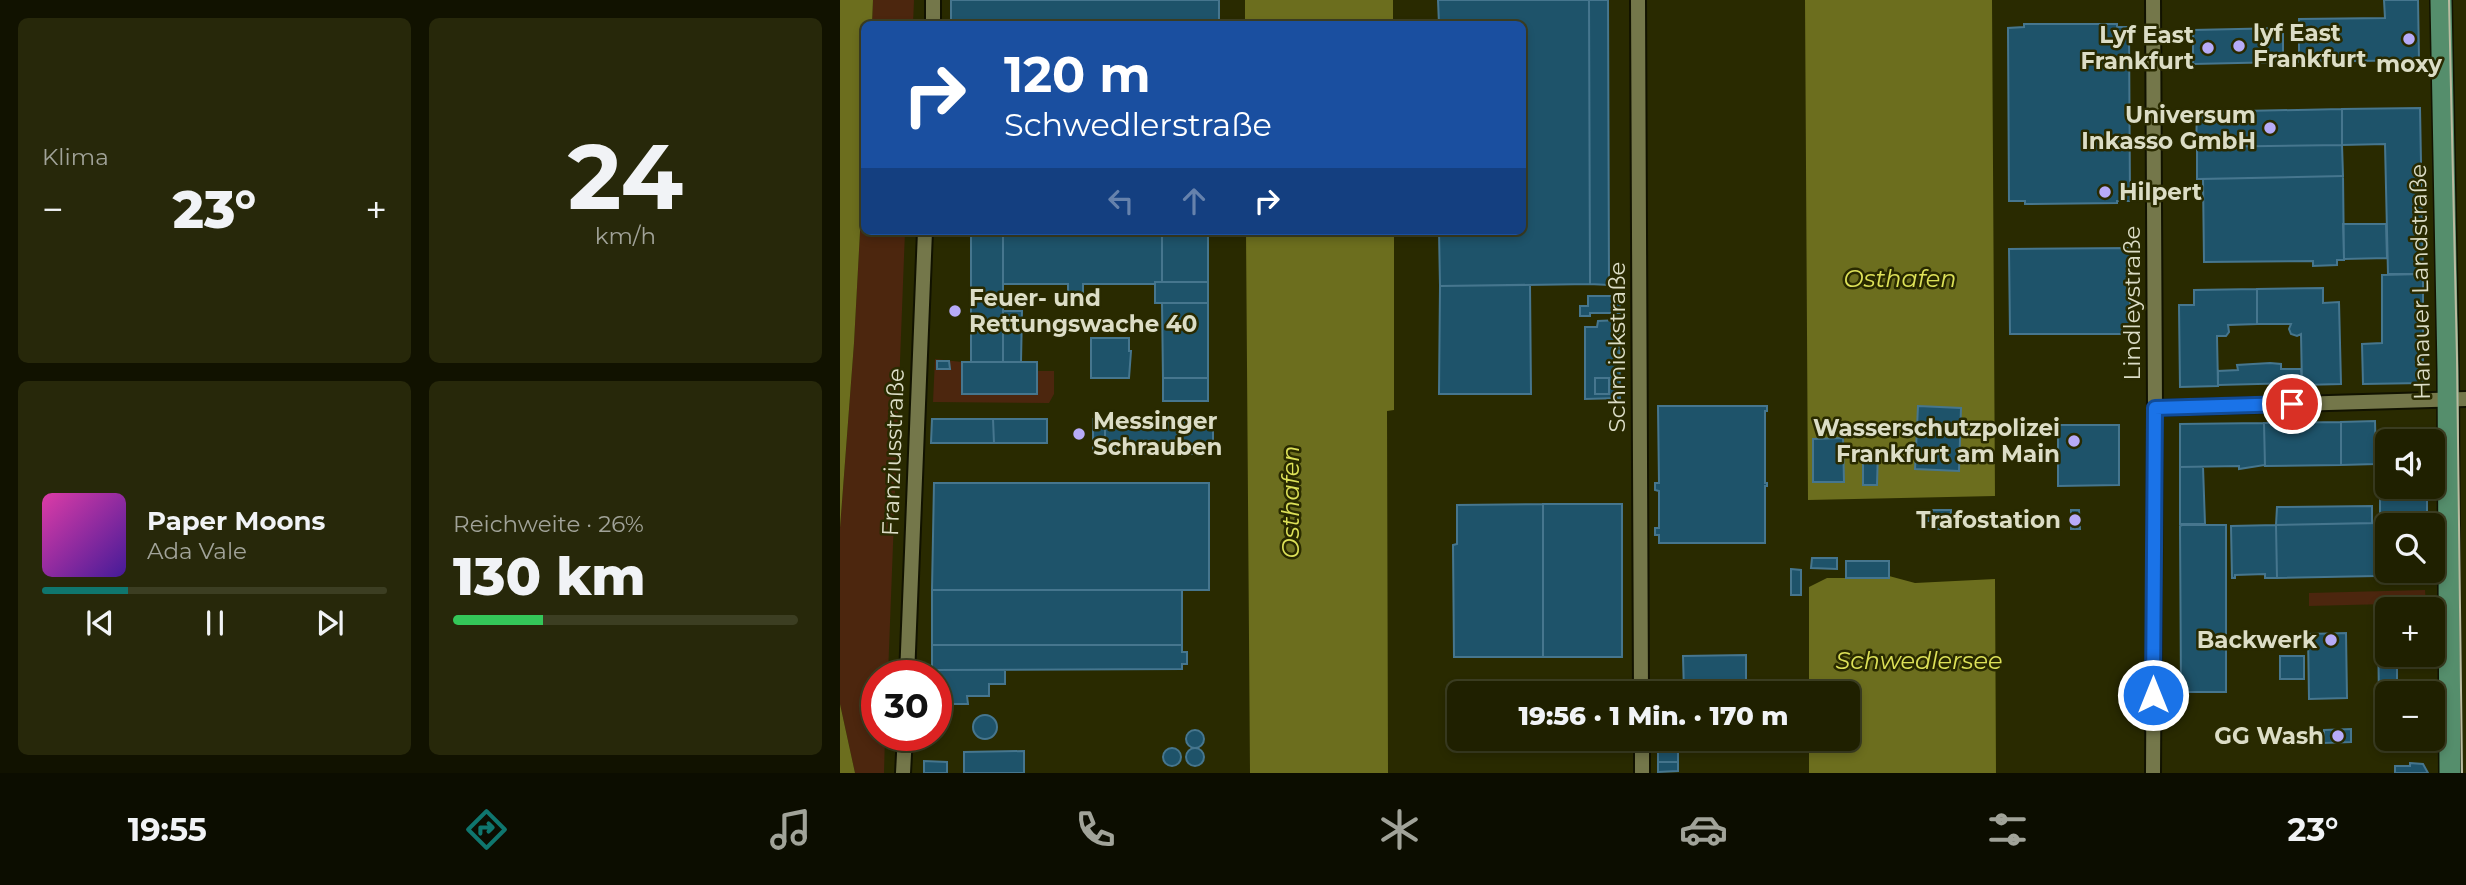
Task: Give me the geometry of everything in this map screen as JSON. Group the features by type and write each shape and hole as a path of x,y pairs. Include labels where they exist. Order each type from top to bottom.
{"main road":[{"name":"Hanauer Landstraße","path":"2441,0 2457,399 2450,773"}],"street":[{"path":"933,0 933,21"},
{"name":"Schmickstraße","path":"1638,0 1641,681"},
{"name":"Lindleystraße","path":"2153,0 2153,773"},
{"name":"Franziusstraße","path":"908,660 925,235"},
{"path":"2155,408 2457,399"},
{"path":"903,773 904,751"},
{"path":"1642,751 1642,773"}],"shaded area":[{"path":"873,0 914,0 913,21 872,21"},
{"path":"861,214 861,235 905,235 889,660 861,660 861,751 885,751 884,773 855,773 840,704 840,528"},
{"path":"935,359 962,362 962,393 1037,394 1037,371 1054,371 1054,394 1049,403 933,402"},
{"path":"2425,590 2426,597 2375,597 2375,604 2309,606 2309,593"}],"water":[{"path":"840,0 873,0 872,21 861,21 861,214 840,528"},
{"path":"1245,0 1393,0 1393,21 1245,21"},
{"name":"Osthafen","path":"1805,0 1992,0 1995,496 1808,500"},
{"name":"Osthafen","path":"1246,235 1394,235 1394,410 1387,411 1388,773 1250,773"},
{"name":"Schwedlersee","path":"1889,576 1915,583 1995,579 1996,773 1809,773 1809,751 1860,751 1860,681 1809,681 1809,587 1827,578"},
{"path":"840,704 855,773 840,773"}],"building":[{"path":"951,0 1219,0 1219,21 951,21"},
{"path":"1438,0 1589,0 1590,284 1440,286 1439,235 1526,235 1526,21 1439,21"},
{"path":"1589,0 1608,0 1609,285 1590,284"},
{"path":"2384,0 2418,0 2419,60 2299,62 2299,19 2385,18"},
{"path":"2024,24 2117,24 2117,27 2129,27 2130,201 2025,204 2025,201 2009,201 2008,28 2024,27"},
{"name":"lyf East Frankfurt","path":"2283,28 2283,62 2193,64 2193,30"},
{"path":"2420,108 2423,274 2388,274 2385,144 2342,145 2342,109"},
{"name":"Universum Inkasso GmbH","path":"2342,109 2342,145 2196,147 2197,112"},
{"path":"2342,145 2343,176 2197,179 2197,147"},
{"path":"2343,176 2344,260 2337,260 2337,265 2313,266 2313,261 2204,262 2203,179"},
{"path":"2343,224 2386,224 2387,258 2344,259"},
{"path":"971,235 1003,235 1003,362 971,362"},
{"path":"1003,235 1162,235 1162,282 1083,284 1083,292 1068,292 1068,284 1003,284"},
{"path":"1162,235 1208,235 1208,282 1162,282"},
{"path":"2130,248 2130,334 2010,334 2009,249"},
{"path":"2423,274 2423,383 2363,384 2362,344 2382,343 2382,275"},
{"path":"1155,282 1208,282 1208,303 1155,303"},
{"path":"1530,285 1531,394 1439,394 1440,286"},
{"path":"2323,288 2323,303 2339,302 2341,384 2302,385 2301,334 2291,334 2291,324 2257,324 2257,289"},
{"path":"2257,289 2257,324 2228,325 2229,332 2226,336 2217,336 2218,386 2180,387 2179,305 2194,305 2194,290"},
{"path":"1588,296 1620,296 1620,313 1590,313 1590,316 1580,316 1580,306 1588,306"},
{"path":"1162,303 1208,303 1208,378 1163,378"},
{"path":"1003,311 1022,311 1021,362 1003,362"},
{"path":"1619,320 1620,398 1585,399 1585,327 1597,327 1598,321"},
{"path":"1091,338 1129,338 1129,378 1091,378"},
{"path":"937,361 949,361 950,369 937,369"},
{"path":"962,362 1037,362 1037,394 962,394"},
{"path":"2281,364 2281,369 2301,369 2302,383 2218,385 2218,371 2238,370 2237,365"},
{"path":"1163,378 1208,378 1208,401 1163,401"},
{"path":"1595,378 1609,378 1609,394 1595,394"},
{"path":"1658,406 1767,406 1765,543 1659,543 1659,535 1655,535 1655,528 1659,528 1659,491 1655,490 1655,483 1659,483"},
{"path":"1918,406 1961,408 1959,471 1915,469"},
{"path":"1105,418 1105,449 1093,449 1093,419"},
{"path":"1105,418 1213,418 1213,449 1207,450 1207,454 1133,454 1133,450 1105,450"},
{"path":"932,419 993,419 994,443 931,443"},
{"path":"993,419 1047,419 1047,443 994,443"},
{"path":"2375,421 2375,464 2341,465 2341,422"},
{"path":"2341,422 2341,465 2265,466 2264,423"},
{"path":"2264,423 2265,465 2239,469 2239,466 2180,467 2180,424"},
{"path":"2058,425 2119,425 2119,485 2058,486"},
{"path":"1843,438 1844,482 1813,482 1813,439"},
{"path":"1863,450 1878,450 1877,485 1863,485"},
{"path":"2180,467 2203,467 2205,524 2180,524"},
{"path":"934,483 1209,483 1209,590 932,590"},
{"path":"2380,499 2427,499 2427,513 2380,513"},
{"path":"1543,504 1622,504 1622,657 1543,657"},
{"path":"1543,504 1543,657 1454,657 1453,545 1457,544 1457,505"},
{"path":"2372,506 2372,523 2276,525 2277,507"},
{"path":"1925,510 1951,510 1950,529 1933,529 1933,524 1938,524 1938,521 1925,521"},
{"name":"Trafostation","path":"2071,510 2079,510 2080,529 2071,529"},
{"path":"2375,523 2375,576 2277,578 2276,525"},
{"path":"2182,525 2226,525 2226,692 2181,692"},
{"path":"2276,525 2277,578 2265,578 2265,574 2235,575 2235,578 2232,578 2231,526"},
{"path":"1812,558 1837,558 1837,569 1811,568"},
{"path":"1846,561 1889,561 1889,578 1846,578"},
{"path":"1791,569 1801,570 1801,595 1791,595"},
{"path":"932,590 1182,590 1182,645 932,645"},
{"path":"2346,633 2347,698 2309,699 2308,634"},
{"path":"932,645 1182,645 1182,652 1187,652 1187,664 1182,664 1182,669 952,670 952,660 932,660"},
{"path":"1746,655 1746,681 1684,681 1683,656"},
{"path":"2280,656 2304,656 2304,679 2280,679"},
{"path":"2379,667 2397,667 2397,681 2379,681"},
{"path":"952,670 1005,670 1005,684 989,684 989,696 967,696 968,704 952,704"},
{"path":"985,715 996,722 997,727 990,738 985,739 974,732 973,727 980,716"},
{"name":"GG Wash","path":"2351,729 2351,742 2324,743 2324,730"},
{"path":"1195,730 1201,733 1204,739 1201,745 1195,748 1189,745 1186,739 1189,733"},
{"path":"1172,748 1178,751 1181,757 1178,763 1172,766 1166,763 1163,757 1166,751"},
{"path":"1195,748 1201,751 1204,757 1201,763 1195,766 1189,763 1186,757 1189,751"},
{"path":"1024,751 1024,773 964,773 964,752"},
{"path":"1658,751 1678,751 1678,762 1658,762"},
{"path":"924,761 947,762 947,773 924,773"},
{"path":"1658,762 1678,762 1678,771 1658,772"},
{"path":"2410,763 2423,764 2428,773 2395,773 2395,766 2410,766"}],"tram line":[{"path":"2449,0 2462,773"}],"place":[{"name":"moxy","path":"2409,39"},
{"name":"lyf East Frankfurt","path":"2239,46"},
{"name":"Lyf East Frankfurt","path":"2208,48"},
{"name":"Universum Inkasso GmbH","path":"2270,128"},
{"name":"Hilpert","path":"2105,192"},
{"name":"Feuer- und Rettungswache 40","path":"955,311"},
{"name":"Messinger Schrauben","path":"1079,434"},
{"name":"Wasserschutzpolizei Frankfurt am Main","path":"2074,441"},
{"name":"Trafostation","path":"2075,520"},
{"name":"Backwerk","path":"2331,640"},
{"name":"GG Wash","path":"2338,736"}],"route":[{"path":"2153,695 2155,408 2292,404"}]}
